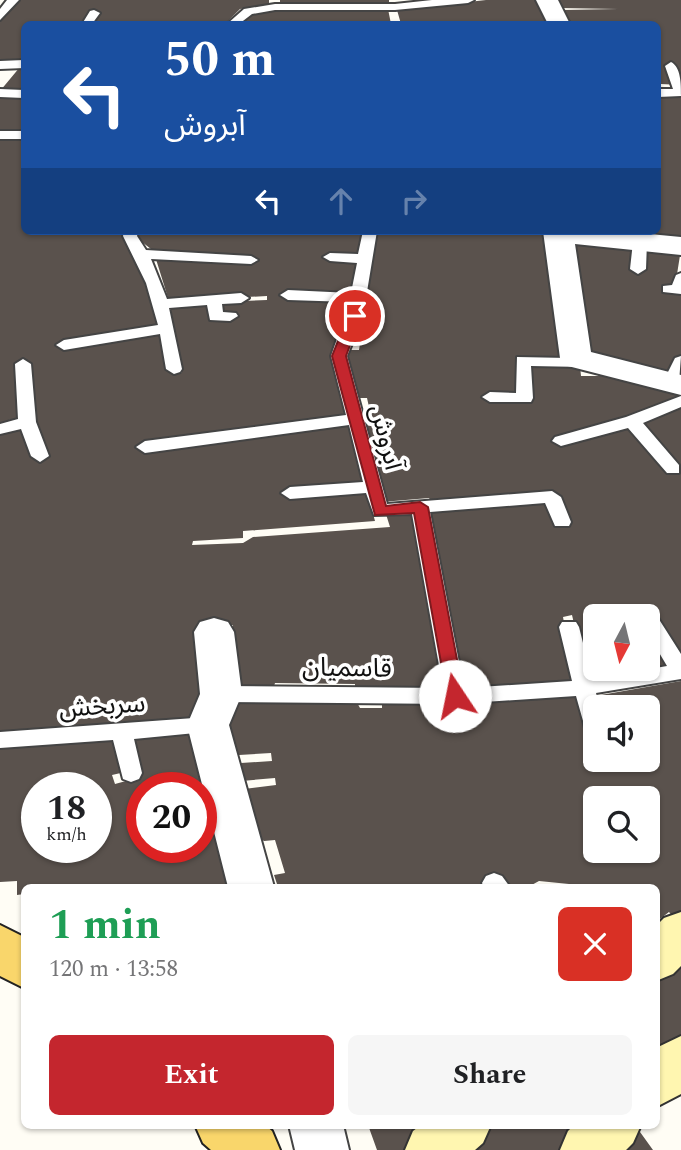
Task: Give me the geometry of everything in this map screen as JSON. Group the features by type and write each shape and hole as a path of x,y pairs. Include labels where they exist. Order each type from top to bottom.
{"main road":[{"path":"660,955 681,933"},
{"path":"0,946 21,964"},
{"path":"660,1078 681,1060"},
{"path":"227,1129 253,1150"},
{"path":"432,1150 459,1129"}],"street":[{"path":"547,0 558,21"},
{"path":"559,235 576,358 678,382"},
{"path":"569,235 639,256 681,246"},
{"path":"214,632 214,710 250,884"},
{"path":"317,1129 322,1150"}],"lane":[{"path":"0,17 13,0"},
{"path":"236,21 248,11 275,4 393,7 468,0"},
{"path":"393,7 396,21"},
{"path":"89,21 94,13"},
{"path":"0,65 21,64"},
{"path":"661,93 681,92 671,66"},
{"path":"0,93 21,94"},
{"path":"0,135 21,135"},
{"path":"130,235 142,254 162,304 174,369"},
{"name":"آبروش","path":"369,235 355,316 339,356 380,511 420,507"},
{"path":"142,254 251,260"},
{"path":"330,257 365,259"},
{"path":"668,289 679,290 681,278"},
{"path":"288,295 358,298"},
{"path":"162,304 241,298"},
{"path":"214,300 216,317 230,316"},
{"path":"64,345 167,328"},
{"path":"490,397 525,398 523,360 577,364 576,358"},
{"path":"23,364 27,422 40,456"},
{"path":"561,441 632,421 678,382"},
{"path":"145,447 355,419"},
{"path":"632,421 673,469"},
{"path":"0,429 27,422"},
{"path":"290,493 373,487"},
{"path":"455,696 420,507 552,497 562,522"},
{"path":"569,627 585,695"},
{"path":"660,638 681,671"},
{"name":"قاسمیان","path":"214,710 583,688 681,671"},
{"name":"سربخش","path":"0,740 122,731 214,710"},
{"path":"122,731 131,772"}],"building":[{"path":"17,0 269,0 269,5 240,9 228,21 93,21 98,12 91,12 86,21 21,21 21,61 0,63 0,20"},
{"path":"280,0 389,2 382,3 383,6 280,6"},
{"path":"486,0 541,0 539,5 547,21 400,21 397,10"},
{"path":"558,0 681,0 681,85 661,84 661,21 566,21 562,10 618,9 559,8"},
{"path":"275,9 388,9 390,21 243,21 254,12"},
{"path":"20,67 21,92 0,91"},
{"path":"0,94 21,95 21,130 0,129"},
{"path":"681,95 681,243 627,235 661,235 661,96"},
{"path":"0,137 21,137 21,235 127,235 126,242 145,253 162,326 59,343 60,347 163,332 171,373 182,373 170,306 210,303 220,314 218,302 267,300 267,296 169,301 155,256 257,262 258,258 151,249 133,235 365,235 360,257 325,255 324,259 360,261 351,301 333,355 346,417 298,420 299,424 140,445 142,453 349,426 375,521 243,531 243,538 193,541 192,545 243,543 253,537 390,527 385,511 417,510 447,691 355,690 355,684 275,683 273,689 227,686 233,625 222,626 215,695 191,722 64,733 64,726 0,732 0,431 23,424 23,417 9,420 10,425 0,427"},
{"path":"376,235 556,235 572,361 520,357 521,396 486,395 486,401 533,402 528,362 580,366 581,376 609,376 681,392 681,396 630,418 553,440 558,445 630,425 669,474 681,471 681,661 660,624 660,604 583,604 583,662 572,615 563,617 575,683 462,689 453,657 438,545 426,510 549,501 559,525 571,524 556,493 432,503 429,498 382,502 364,426 373,425 367,398 355,398 345,350 359,350"},
{"path":"569,235 681,249 675,287 681,291 681,359 666,377 587,357"},
{"path":"681,405 681,470 639,422"},
{"path":"660,647 671,668 660,669"},
{"path":"681,681 681,927 669,912 660,919 660,884 569,884 539,881 534,884 277,884 274,875 285,873 275,840 264,841 249,830 236,790 276,785 275,778 230,782 226,764 272,761 271,753 222,756 229,699 355,699 360,708 382,708 382,701 577,694 583,716 583,772 660,772 660,695 601,695"},
{"path":"197,732 211,772 136,772 129,738"},
{"path":"119,739 125,772 112,775 115,784 126,781 126,863 217,863 217,789 250,884 21,884 21,894 17,895 17,881 0,882 0,746"},
{"path":"681,938 681,1089 660,1069 660,959"},
{"path":"369,1129 638,1129 653,1150 377,1150"}],"route":[{"path":"355,316 339,356 373,487 380,511 420,507 455,696"}]}
